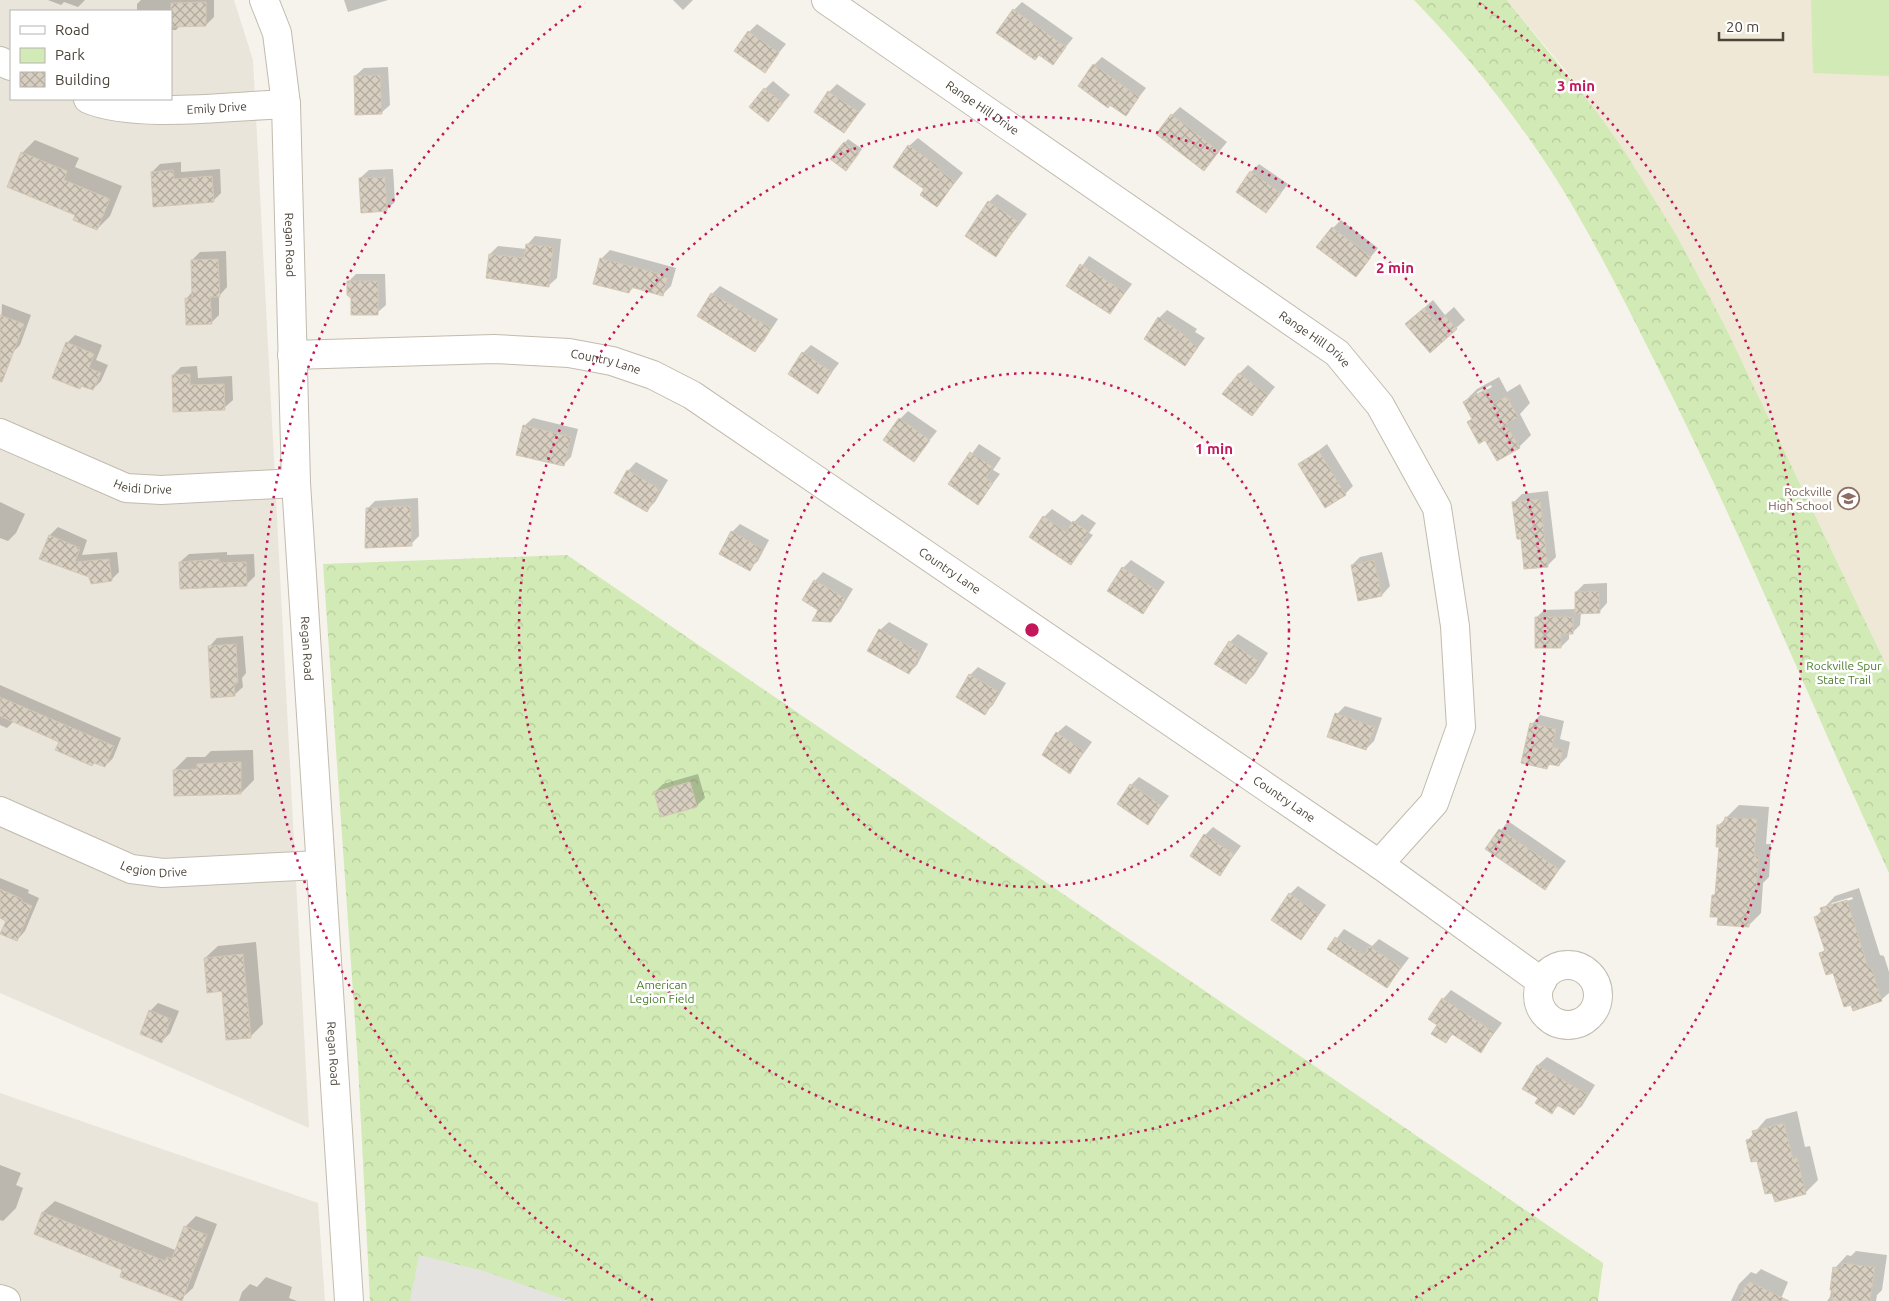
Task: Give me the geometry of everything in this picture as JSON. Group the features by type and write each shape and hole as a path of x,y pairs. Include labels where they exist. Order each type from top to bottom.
{"street":[{"name":"Regan Road","path":"264,0 277,33 286,104 296,483 319,865 349,1301"},
{"name":"Range Hill Drive","path":"826,0 1337,353 1380,405 1437,508 1455,626 1461,728 1434,804 1379,864"},
{"name":"Emily Drive","path":"90,100 100,104 130,109 286,104"},
{"name":"Country Lane","path":"292,355 494,349 569,353 612,361 653,375 692,395 1379,864 1542,982"},
{"name":"Heidi Drive","path":"0,433 126,488 161,490 296,483"},
{"name":"Legion Drive","path":"0,811 131,869 163,873 319,865"},
{"path":"0,1298 6,1301"}],"shaded area":[{"path":"0,0 234,0 253,60 309,1128 0,993"},
{"name":"Rockville High School","path":"1507,0 1889,0 1889,671 1725,326 1678,238 1566,71"},
{"path":"0,1093 318,1203 325,1301 0,1301"},
{"path":"419,1255 484,1271 569,1301 410,1301"}],"green space":[{"name":"Rockville Spur State Trail","path":"1414,0 1507,0 1596,111 1625,152 1678,238 1725,326 1889,671 1889,873 1746,552 1686,425 1598,250 1560,185 1510,112 1473,66"},
{"path":"1811,0 1889,0 1889,76 1813,73"},
{"name":"American Legion Field","path":"567,555 1603,1263 1598,1301 370,1301 358,1064 323,564"}],"building":[{"path":"206,2 206,26 172,27 171,3"},
{"path":"1013,9 1066,47 1053,65 1039,55 1035,60 996,33"},
{"path":"748,31 779,53 765,73 734,51"},
{"path":"1093,64 1139,97 1126,116 1110,105 1108,108 1078,86"},
{"path":"380,75 382,114 355,115 354,76"},
{"path":"764,88 783,103 768,122 749,107"},
{"path":"828,91 859,112 844,133 814,112"},
{"path":"1171,114 1219,151 1204,171 1156,134"},
{"path":"844,142 859,153 846,171 830,159"},
{"path":"908,145 940,167 938,169 955,182 937,207 920,195 924,189 893,167"},
{"path":"21,152 67,171 64,180 110,199 97,230 73,220 75,215 7,187"},
{"path":"173,170 174,179 212,176 214,202 153,207 151,172"},
{"path":"1250,171 1281,193 1266,213 1236,192"},
{"path":"385,177 387,211 361,213 359,178"},
{"path":"988,201 1019,222 996,257 965,236"},
{"path":"1332,227 1371,257 1356,277 1316,247"},
{"path":"526,244 553,247 549,287 486,278 489,254 524,258"},
{"path":"600,258 668,276 663,296 631,287 629,293 593,284"},
{"path":"218,259 220,297 210,297 212,324 186,325 185,298 192,298 191,260"},
{"path":"1080,264 1125,292 1110,314 1066,286"},
{"path":"347,281 378,281 378,315 351,315 351,298 347,295"},
{"path":"711,293 771,328 755,352 697,316"},
{"path":"1424,308 1436,322 1445,315 1457,329 1430,353 1405,324"},
{"path":"0,315 24,324 2,382 0,382"},
{"path":"1158,317 1189,338 1188,340 1198,347 1185,366 1144,339"},
{"path":"66,342 94,354 89,368 101,373 93,390 81,386 80,389 52,378"},
{"path":"802,352 832,372 818,394 788,374"},
{"path":"1239,373 1268,395 1252,416 1222,394"},
{"path":"190,374 190,385 224,384 225,410 173,412 172,375"},
{"path":"1486,389 1494,403 1507,396 1518,417 1506,424 1520,448 1497,461 1485,440 1479,444 1467,422 1472,419 1463,402"},
{"path":"899,418 930,440 914,462 883,440"},
{"path":"523,425 571,437 564,466 516,455"},
{"path":"1319,451 1346,495 1325,508 1298,464"},
{"path":"970,452 993,467 986,478 993,483 978,505 948,484"},
{"path":"627,470 660,489 647,512 614,493"},
{"path":"1540,499 1548,567 1524,569 1521,539 1517,539 1512,502"},
{"path":"410,506 412,546 365,548 366,508"},
{"path":"1043,516 1066,532 1073,521 1089,532 1082,542 1085,544 1071,565 1029,537"},
{"path":"731,531 762,549 750,571 719,554"},
{"path":"49,535 80,548 75,562 109,559 112,581 91,584 89,577 39,559"},
{"path":"219,559 219,563 246,562 247,586 180,589 179,562"},
{"path":"1374,560 1382,596 1358,601 1351,565"},
{"path":"1122,567 1158,591 1143,614 1107,591"},
{"path":"814,580 845,598 831,622 812,621 818,610 802,600"},
{"path":"1599,591 1600,613 1575,614 1575,592"},
{"path":"1535,617 1573,617 1573,634 1561,634 1561,648 1535,648"},
{"path":"879,629 921,653 909,674 867,651"},
{"path":"1229,641 1260,662 1246,684 1214,664"},
{"path":"236,644 238,683 234,683 235,696 211,698 208,646"},
{"path":"969,674 999,692 985,715 956,697"},
{"path":"0,697 114,746 105,767 94,763 92,766 55,750 59,742 0,716"},
{"path":"1335,713 1375,727 1366,750 1327,737"},
{"path":"1530,723 1556,729 1552,747 1563,750 1559,766 1548,764 1547,769 1521,763"},
{"path":"1056,732 1084,751 1070,774 1042,755"},
{"path":"241,762 241,794 174,796 173,770 197,769 197,764"},
{"path":"690,782 697,807 661,817 654,792"},
{"path":"1130,784 1161,805 1148,825 1117,804"},
{"path":"1725,817 1757,819 1754,856 1759,856 1756,891 1751,891 1749,927 1717,925 1718,917 1710,917 1712,895 1715,895 1719,847 1716,847 1717,825 1724,825"},
{"path":"1499,829 1559,869 1545,890 1485,849"},
{"path":"1204,834 1234,854 1220,876 1190,856"},
{"path":"0,889 32,906 17,941 0,934 6,921 0,918"},
{"path":"1289,893 1319,914 1301,940 1271,920"},
{"path":"1847,900 1868,967 1872,969 1882,1001 1853,1011 1851,1005 1844,1007 1833,973 1826,975 1819,953 1825,951 1814,917 1822,914 1820,908"},
{"path":"1335,937 1364,955 1369,946 1401,967 1387,988 1327,949"},
{"path":"243,954 251,1038 226,1040 222,991 207,993 204,958"},
{"path":"1442,998 1494,1032 1481,1053 1452,1034 1446,1043 1431,1034 1437,1025 1428,1019"},
{"path":"149,1010 171,1019 162,1043 140,1034"},
{"path":"1537,1065 1587,1094 1574,1115 1557,1105 1552,1114 1535,1103 1538,1098 1522,1089"},
{"path":"1784,1123 1793,1159 1797,1157 1806,1194 1775,1202 1772,1193 1765,1194 1757,1161 1751,1162 1746,1140 1754,1138 1752,1131"},
{"path":"42,1212 165,1261 167,1257 172,1259 184,1226 207,1235 182,1301 120,1277 122,1270 34,1234"},
{"path":"1842,1263 1875,1267 1870,1301 1832,1301 1833,1291 1830,1290 1833,1267 1841,1269"},
{"path":"1748,1281 1789,1301 1738,1301"}],"place":[{"name":"Rockville High School","path":"1848,499"}]}
